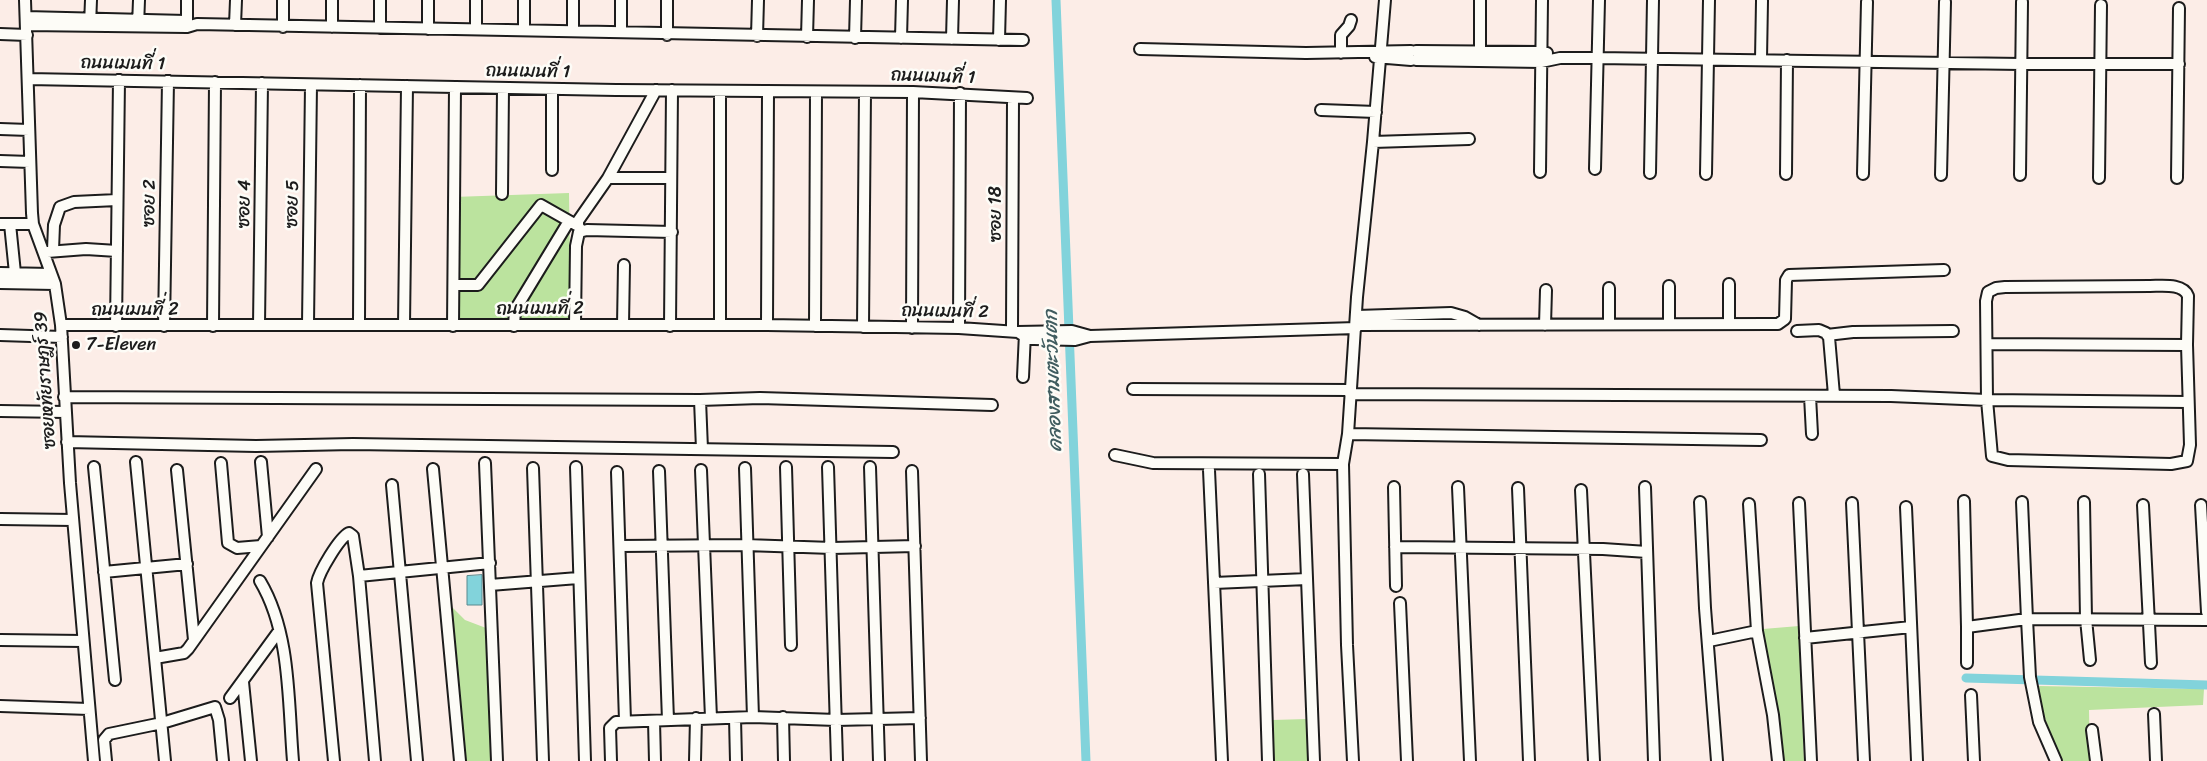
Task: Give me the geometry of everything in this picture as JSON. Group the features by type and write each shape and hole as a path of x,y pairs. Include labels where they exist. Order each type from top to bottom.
{"street":[{"name":"ซอยหทัยราษฎร์ 39","path":"25,0 33,224 49,251 51,274 55,284 61,325 67,442 94,761"},
{"path":"90,0 90,22"},
{"path":"138,23 139,0"},
{"path":"187,0 190,24"},
{"path":"235,26 236,0"},
{"path":"282,26 283,0"},
{"path":"332,0 332,27"},
{"path":"380,0 380,28"},
{"path":"428,0 428,29"},
{"path":"476,0 476,29"},
{"path":"524,0 524,29"},
{"path":"573,0 573,30"},
{"path":"621,0 621,32"},
{"path":"666,34 667,0"},
{"path":"757,36 758,0"},
{"path":"807,37 808,0"},
{"path":"855,38 856,0"},
{"path":"901,38 902,0"},
{"path":"952,39 953,0"},
{"path":"999,40 1000,0"},
{"path":"1353,761 1347,645 1344,464 1348,434 1357,297 1376,112 1385,0"},
{"path":"1480,0 1480,51"},
{"path":"1540,172 1542,0"},
{"path":"1595,169 1599,0"},
{"path":"1650,173 1653,0"},
{"path":"1706,174 1708,0"},
{"path":"1761,59 1762,1"},
{"path":"1863,174 1867,2"},
{"path":"1941,175 1945,2"},
{"path":"2020,175 2022,2"},
{"path":"2099,178 2101,5"},
{"path":"2177,178 2178,8"},
{"path":"1341,53 1341,35 1352,20"},
{"path":"0,34 27,25 90,22 1023,40"},
{"path":"1140,49 1560,58 1761,59 2021,64 2179,64"},
{"path":"1414,55 1480,51 1541,57"},
{"path":"1786,174 1787,60"},
{"name":"ถนนเมนที่ 1","path":"28,79 552,89 913,92 1027,98"},
{"path":"116,326 119,80"},
{"name":"ซอย 2","path":"164,326 168,82"},
{"path":"213,326 215,82"},
{"name":"ซอย 4","path":"259,325 262,83"},
{"name":"ซอย 5","path":"308,324 311,85"},
{"path":"359,324 360,85"},
{"path":"404,325 407,86"},
{"path":"453,326 455,87"},
{"path":"502,194 503,88"},
{"path":"552,89 552,170"},
{"path":"514,326 516,310 608,178 656,90"},
{"path":"670,326 672,90"},
{"path":"720,91 720,325"},
{"path":"767,325 768,91"},
{"path":"815,326 816,92"},
{"path":"863,327 864,92"},
{"path":"912,328 913,92"},
{"path":"959,328 960,94"},
{"name":"ซอย 18","path":"1012,98 1023,377"},
{"path":"1321,110 1376,112"},
{"path":"0,129 29,130"},
{"path":"1373,142 1469,139"},
{"path":"0,161 30,162"},
{"path":"608,178 671,178"},
{"path":"117,200 74,202 60,207 49,251 86,249 117,251"},
{"path":"454,285 478,285 541,205 576,226 672,232"},
{"path":"15,273 5,224 33,224"},
{"path":"575,325 576,226"},
{"path":"623,325 624,265"},
{"path":"1546,290 1545,325 1778,324 1785,319 1786,280 1789,275 1944,270"},
{"path":"0,273 51,274"},
{"path":"0,283 55,284"},
{"path":"1728,284 1729,324"},
{"path":"1669,286 1669,324"},
{"path":"2150,286 2180,288 2186,292 2189,306 2187,345 2189,454 2187,461 2172,464 1999,460 1992,456 1987,400 1988,344 1986,301 1988,292 1996,288 2150,286"},
{"path":"1609,288 1609,324"},
{"name":"ถนนเมนที่ 2","path":"61,325 767,325 959,328 1020,333 1030,339 1054,335 1090,336 1356,323 1451,314 1465,317 1480,325 1545,325"},
{"path":"1797,331 1819,330 1828,335 1837,332 1953,331"},
{"path":"0,335 62,337"},
{"path":"1828,335 1834,395"},
{"path":"1988,344 2187,345"},
{"path":"1133,389 1834,395 1987,400 2188,402"},
{"path":"1810,396 1812,434"},
{"path":"64,397 700,400 760,398 992,405"},
{"path":"700,400 702,449"},
{"path":"0,410 65,412"},
{"path":"1348,434 1761,440"},
{"path":"67,442 256,446 352,444 893,452"},
{"path":"1115,455 1154,463 1344,464"},
{"path":"136,462 165,761"},
{"path":"261,462 264,541"},
{"path":"221,463 228,543 236,548 264,541"},
{"path":"485,463 497,761"},
{"path":"94,467 115,680"},
{"path":"786,467 791,646"},
{"path":"870,467 880,761"},
{"path":"534,468 543,761"},
{"path":"576,468 585,761"},
{"path":"745,468 753,716"},
{"path":"828,468 838,761"},
{"path":"155,658 184,653 316,469"},
{"path":"433,469 460,761"},
{"path":"177,470 194,640"},
{"path":"701,470 710,718"},
{"path":"1209,470 1222,761"},
{"path":"659,471 668,720"},
{"path":"912,471 921,761"},
{"path":"617,472 625,721"},
{"path":"1259,474 1268,761"},
{"path":"1303,474 1314,761"},
{"path":"392,486 417,761"},
{"path":"1394,487 1396,586"},
{"path":"1458,487 1470,761"},
{"path":"1645,487 1654,761"},
{"path":"1518,488 1529,761"},
{"path":"1581,490 1594,761"},
{"path":"1964,501 1967,663"},
{"path":"1700,502 1717,761"},
{"path":"2022,502 2030,677 2039,722 2056,761"},
{"path":"2084,502 2086,619 2090,660"},
{"path":"1799,503 1811,761"},
{"path":"1852,503 1864,761"},
{"path":"1749,504 1757,631 1773,715 1778,761"},
{"path":"2143,505 2151,663"},
{"path":"2201,505 2207,612"},
{"path":"1906,506 1917,761"},
{"path":"0,518 73,520"},
{"path":"334,761 317,583 318,576 344,536 349,533 353,536 359,576 375,761"},
{"path":"620,546 746,545 832,548 915,546"},
{"path":"1395,547 1520,550 1584,549 1647,552"},
{"path":"359,576 490,563"},
{"path":"104,572 187,564"},
{"path":"490,585 578,578"},
{"path":"1214,583 1307,579"},
{"path":"260,581 267,595 284,649 293,761"},
{"path":"1400,602 1407,761"},
{"path":"1967,627 2027,619 2207,620"},
{"path":"1805,638 1911,627"},
{"path":"230,698 279,631"},
{"path":"1709,641 1757,631"},
{"path":"0,640 83,641"},
{"path":"243,682 251,761"},
{"path":"1971,695 1974,761"},
{"path":"0,706 89,709"},
{"path":"106,761 104,740 106,736 162,723 215,707 219,720 223,761"},
{"path":"2154,714 2156,761"},
{"path":"611,761 610,728 616,722 654,722 753,716 836,720 920,718"},
{"path":"783,717 784,761"},
{"path":"696,718 696,761"},
{"path":"735,718 736,761"},
{"path":"654,722 654,761"},
{"path":"2092,730 2096,761"}],"green space":[{"path":"569,193 571,326 455,325 453,197"},
{"path":"450,605 465,620 486,628 491,761 465,761"},
{"path":"1799,626 1804,761 1783,761 1781,732 1763,629"},
{"path":"2038,686 2204,689 2203,705 2089,710 2090,761 2060,761 2040,704"},
{"path":"1307,719 1308,761 1273,761 1272,720"}],"water":[{"path":"482,575 482,605 467,605 467,576"}],"waterway":[{"name":"คลองสามตะวันตก","path":"1056,0 1086,761"},
{"path":"1966,678 2207,685"}],"place":[{"name":"7-Eleven","path":"76,345"}]}
